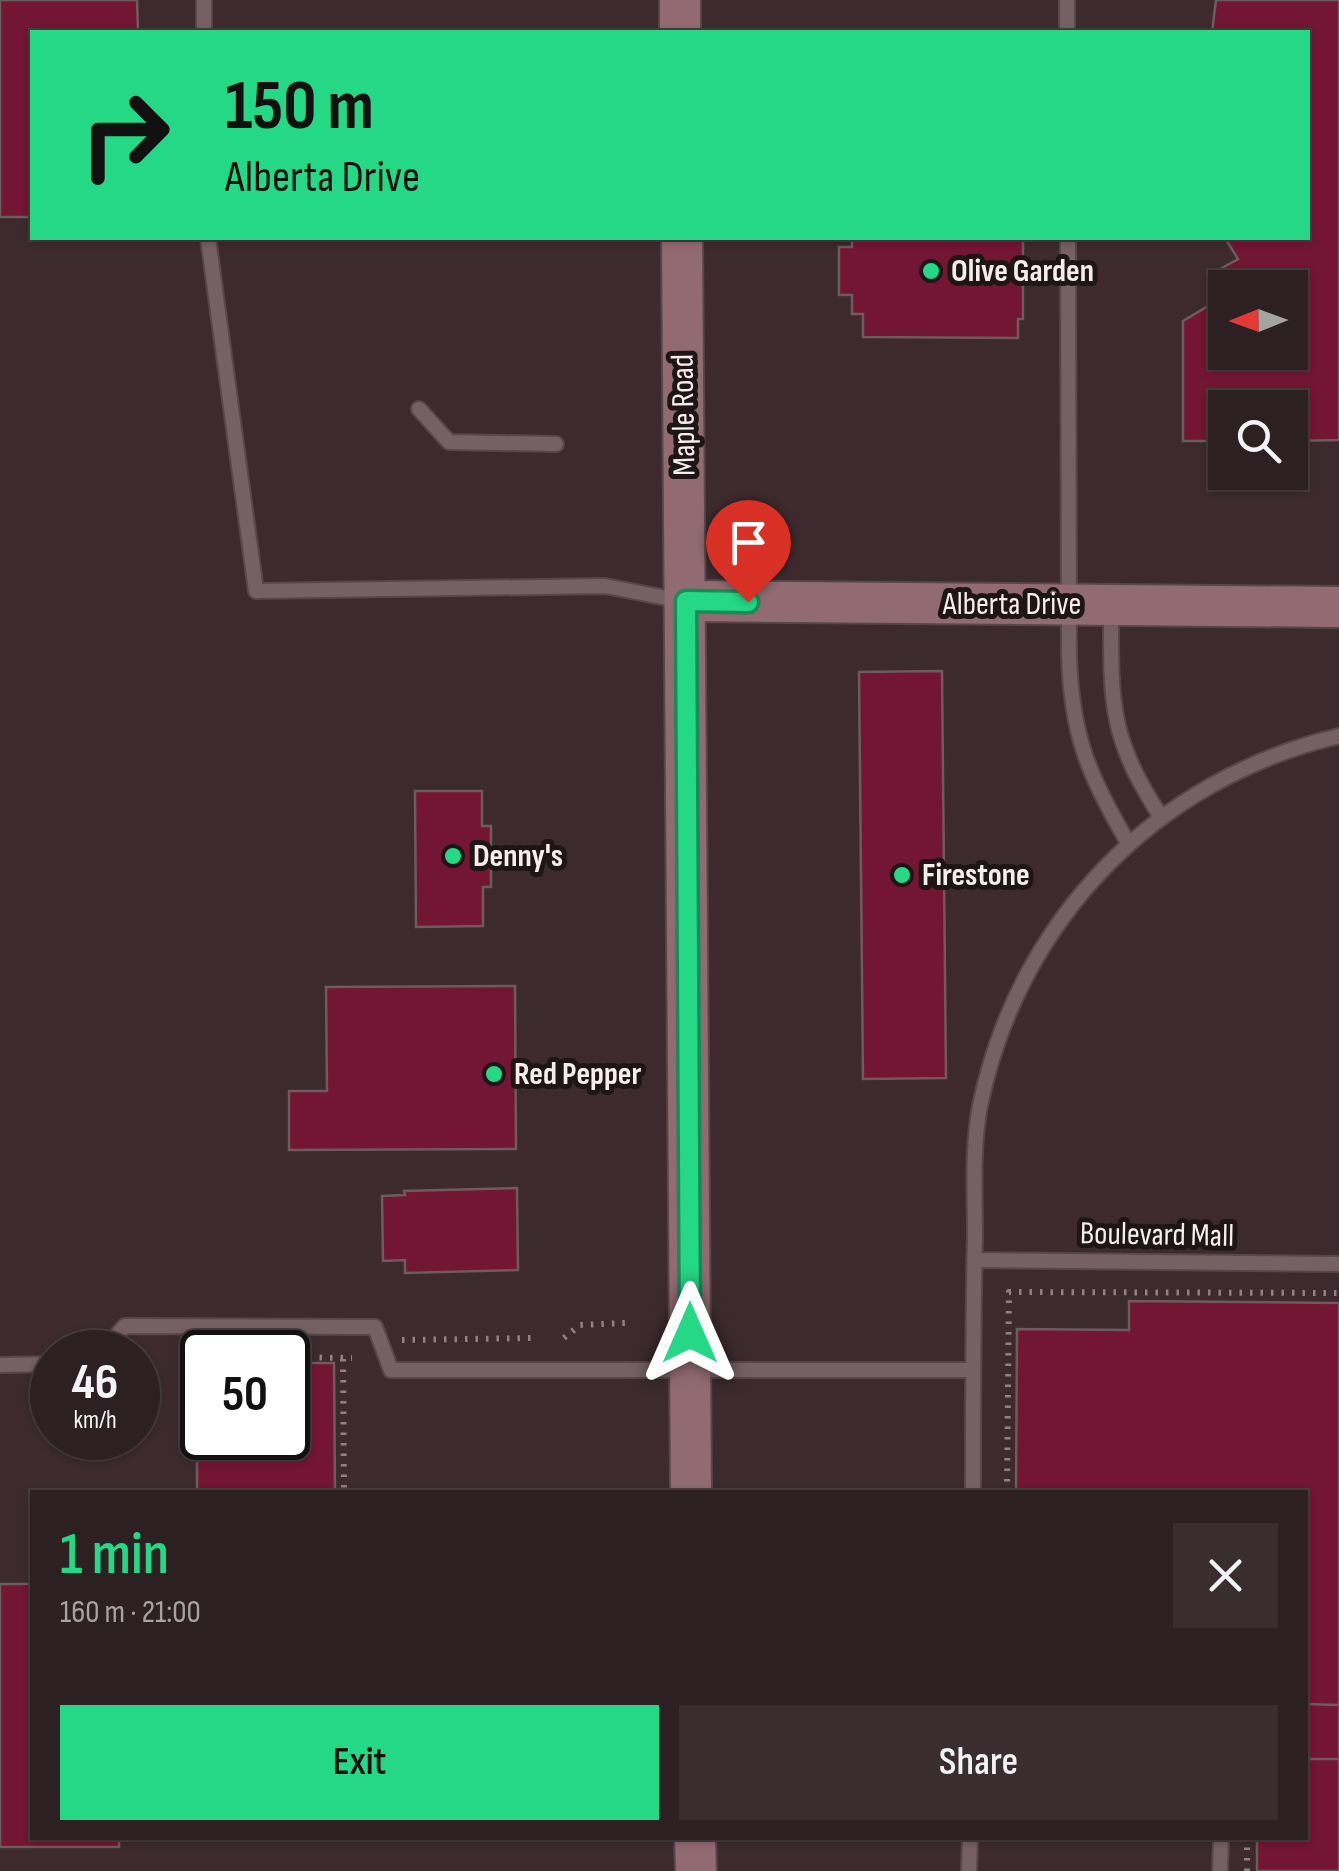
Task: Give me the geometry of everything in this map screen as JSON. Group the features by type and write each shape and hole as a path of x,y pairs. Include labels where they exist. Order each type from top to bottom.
{"main road":[{"path":"680,0 680,30"},
{"name":"Maple Road","path":"682,240 691,1490"},
{"name":"Alberta Drive","path":"686,601 1339,607"},
{"path":"696,1840 696,1871"}],"lane":[{"path":"204,0 204,30"},
{"path":"1067,0 1067,30"},
{"path":"208,240 256,591 605,586 686,601"},
{"path":"1068,240 1073,718 1090,777 1127,841"},
{"path":"419,409 449,442 556,444"},
{"path":"1112,605 1112,705 1120,744 1130,770 1162,817"},
{"path":"973,1490 974,1260 980,1108 998,1043 1020,990 1067,910 1127,841 1266,758 1339,736"},
{"name":"Boulevard Mall","path":"974,1260 1339,1264"},
{"path":"121,1330 125,1326 375,1328 391,1370 973,1370"},
{"path":"0,1365 30,1364"},
{"path":"969,1871 970,1840"},
{"path":"1220,1840 1220,1871"}],"path":[{"path":"1007,1490 1009,1292 1234,1298 1339,1293"},
{"path":"564,1338 580,1325 625,1323"},
{"path":"400,1340 536,1338"},
{"path":"310,1357 347,1358 344,1490"},
{"path":"1247,1840 1247,1871"}],"building":[{"path":"0,0 137,0 138,30 30,30 30,217 0,217"},
{"path":"1216,0 1339,0 1339,440 1308,441 1308,390 1208,390 1208,441 1183,441 1183,321 1208,306 1208,370 1308,370 1308,270 1222,268 1238,259 1226,240 1310,240 1310,30 1212,30"},
{"name":"Olive Garden","path":"852,240 1023,240 1023,319 1018,319 1018,338 863,337 863,314 852,314 852,295 839,295 839,247 852,247"},
{"name":"Firestone","path":"942,671 946,1078 863,1079 859,672"},
{"name":"Denny's","path":"415,791 482,791 482,826 491,826 491,887 483,887 483,926 416,927"},
{"path":"515,986 516,1149 289,1150 289,1091 327,1091 326,987"},
{"path":"517,1188 518,1270 405,1273 405,1260 383,1261 382,1196 405,1195 404,1191"},
{"path":"1129,1301 1339,1303 1339,1705 1308,1704 1308,1490 1016,1490 1017,1329 1129,1330"},
{"path":"310,1363 334,1363 335,1490 197,1490 197,1460 310,1460"},
{"path":"0,1584 30,1584 30,1840 119,1840 119,1847 0,1847"},
{"path":"1308,1704 1339,1705 1339,1759 1308,1759"},
{"path":"1308,1759 1339,1759 1339,1871 1257,1871 1257,1840 1308,1840"}],"place":[{"name":"Olive Garden","path":"931,271"},
{"name":"Denny's","path":"453,856"},
{"name":"Firestone","path":"902,875"},
{"name":"Red Pepper","path":"494,1074"}],"route":[{"path":"690,1333 686,601 748,602"}]}
